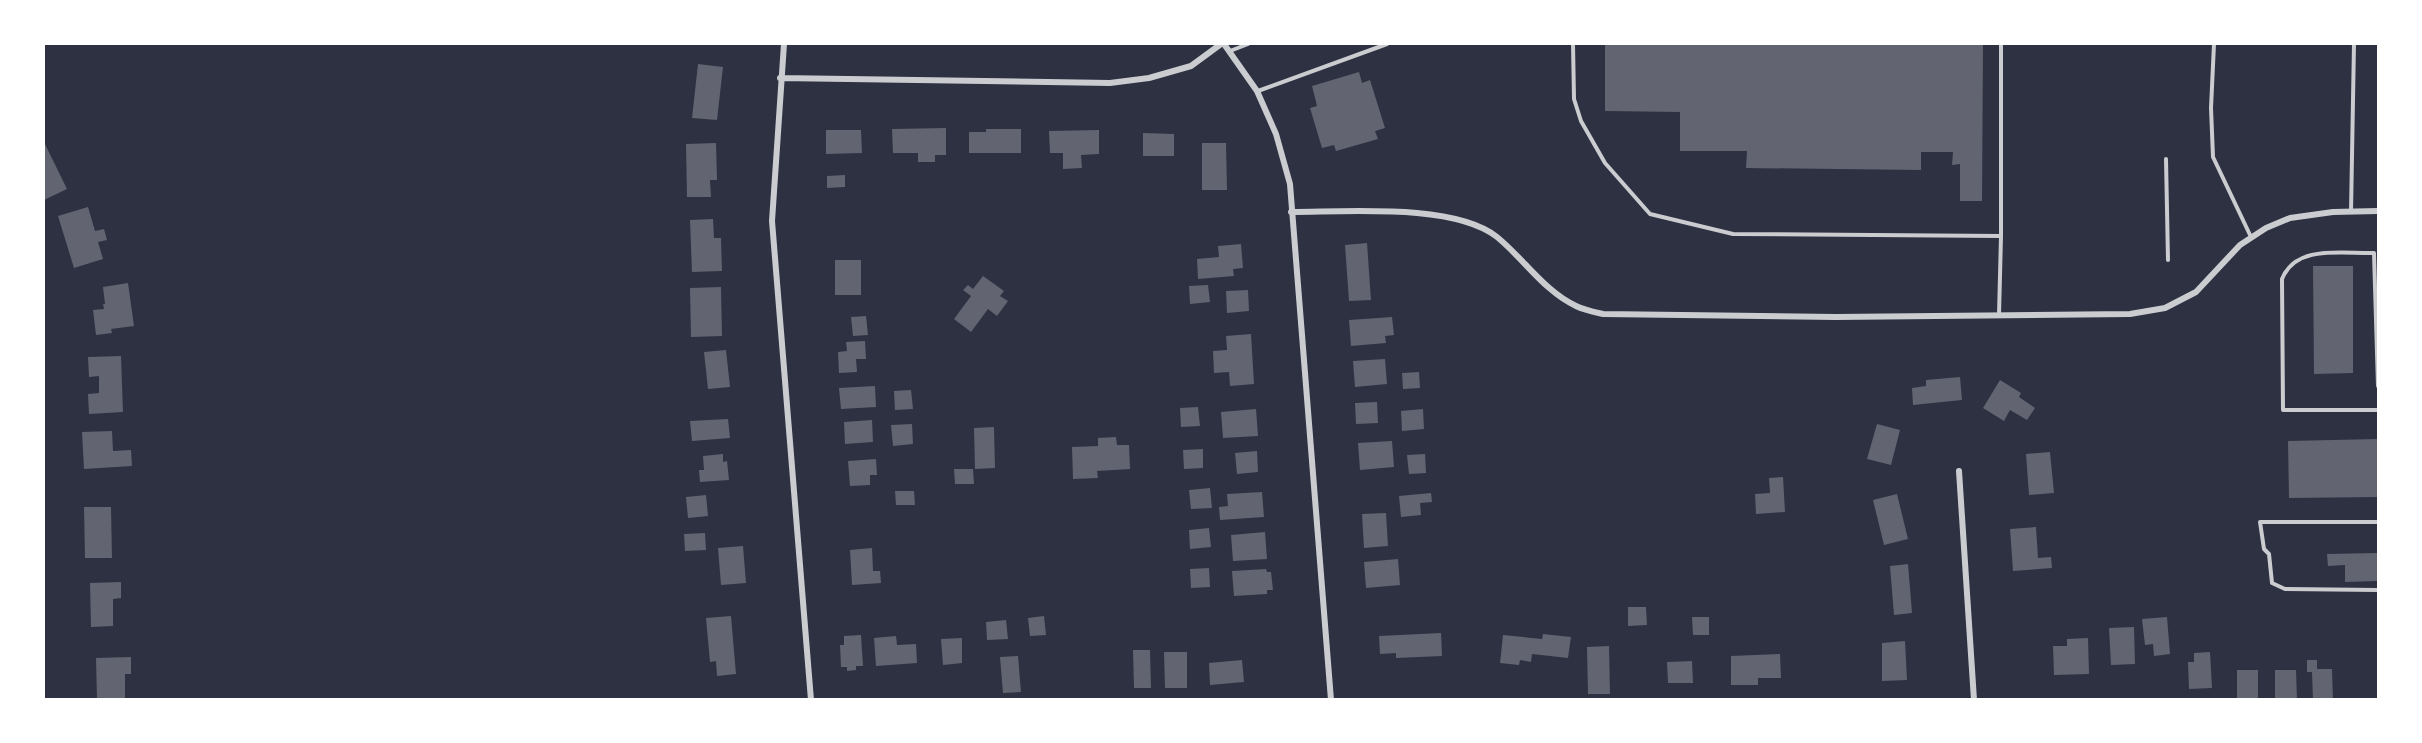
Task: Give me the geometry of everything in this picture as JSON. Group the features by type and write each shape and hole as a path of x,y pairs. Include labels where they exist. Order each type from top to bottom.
{"street":[{"path":"784,44 772,221 811,699"},
{"path":"780,78 1110,83 1149,78 1191,66 1223,44 1230,51 1257,92 1279,144 1290,184 1331,699"},
{"path":"1291,212 1421,213 1477,224 1497,237 1552,290 1576,306 1603,314 1836,317 2130,314 2165,308 2196,292 2224,261 2266,228 2290,218 2379,211"},
{"path":"1959,471 1974,699"}],"lane":[{"path":"1230,51 1248,44"},
{"path":"1257,92 1387,44"},
{"path":"1573,44 1574,99 1581,121 1605,163 1650,214 1733,234 2001,237"},
{"path":"1999,316 2001,44"},
{"path":"2214,44 2211,108 2213,158 2252,238"},
{"path":"2351,212 2354,44"},
{"path":"2166,159 2168,260"},
{"path":"2379,386 2374,253 2310,254 2297,259 2287,267 2282,279 2283,410 2379,410"},
{"path":"2379,522 2260,522 2264,549 2269,554 2272,583 2285,589 2379,590"}],"building":[{"path":"1605,44 1983,44 1982,201 1960,201 1960,164 1952,165 1953,152 1921,152 1921,170 1746,168 1747,151 1680,151 1680,112 1605,111"},
{"path":"698,64 723,67 717,120 692,118"},
{"path":"1359,72 1362,83 1370,80 1385,128 1375,131 1378,139 1336,151 1334,145 1322,148 1310,108 1317,106 1312,86"},
{"path":"946,128 946,155 935,155 935,162 918,162 918,153 893,153 892,129"},
{"path":"986,129 1021,129 1021,153 969,153 969,132 986,132"},
{"path":"826,130 861,130 862,153 826,154"},
{"path":"1099,130 1099,154 1081,155 1082,168 1063,169 1063,153 1050,153 1049,131"},
{"path":"1143,133 1174,134 1174,156 1143,156"},
{"path":"44,142 67,189 44,200"},
{"path":"716,143 717,180 710,180 711,197 687,197 686,144"},
{"path":"1202,143 1226,143 1227,190 1202,190"},
{"path":"845,175 845,187 827,188 827,176"},
{"path":"88,207 95,231 104,229 107,240 98,242 103,259 74,268 58,216"},
{"path":"713,219 714,238 721,238 722,271 692,272 690,220"},
{"path":"1367,243 1371,300 1349,301 1345,245"},
{"path":"1241,244 1243,268 1233,269 1234,276 1198,279 1197,259 1219,257 1218,246"},
{"path":"835,260 861,260 861,295 835,295"},
{"path":"2313,266 2353,266 2353,373 2314,374"},
{"path":"983,276 1004,291 1000,296 1008,301 997,316 988,309 971,332 954,319 971,296 963,290 968,285 973,289"},
{"path":"128,283 134,326 111,329 112,333 96,335 93,310 104,309 103,287"},
{"path":"1208,285 1210,302 1190,304 1189,286"},
{"path":"721,287 722,336 691,337 690,288"},
{"path":"1248,290 1249,311 1227,313 1226,291"},
{"path":"866,316 868,335 853,336 851,317"},
{"path":"1392,317 1394,335 1385,336 1386,343 1351,346 1349,320"},
{"path":"1251,334 1254,384 1230,386 1229,372 1214,373 1213,351 1227,350 1226,336"},
{"path":"865,341 866,359 856,359 857,372 839,373 838,352 847,351 846,342"},
{"path":"726,350 730,387 708,389 704,352"},
{"path":"121,356 123,412 89,414 88,394 99,393 99,376 89,377 88,357"},
{"path":"1385,359 1387,384 1355,387 1353,361"},
{"path":"1419,372 1420,388 1403,389 1402,373"},
{"path":"1960,377 1962,400 1913,405 1912,388 1926,386 1926,380"},
{"path":"2000,380 2021,393 2019,397 2035,408 2027,420 2010,410 2004,421 1983,408"},
{"path":"875,386 876,407 841,409 839,388"},
{"path":"911,390 913,409 895,410 894,391"},
{"path":"1377,402 1378,423 1356,424 1355,403"},
{"path":"1198,407 1200,426 1181,427 1180,408"},
{"path":"1256,409 1258,436 1223,438 1221,412"},
{"path":"1423,409 1424,429 1402,431 1401,411"},
{"path":"728,419 730,438 692,441 690,421"},
{"path":"872,420 873,442 845,444 844,422"},
{"path":"912,424 913,444 893,446 891,425"},
{"path":"1877,424 1900,430 1891,465 1867,459"},
{"path":"994,427 995,468 975,469 974,428"},
{"path":"112,431 113,451 131,450 132,466 84,469 82,432"},
{"path":"1116,437 1117,445 1129,445 1130,469 1097,471 1098,478 1073,479 1072,447 1098,446 1098,438"},
{"path":"2378,439 2378,497 2289,498 2288,441"},
{"path":"1392,441 1394,467 1360,470 1358,443"},
{"path":"1203,449 1203,468 1184,469 1183,450"},
{"path":"1257,451 1258,472 1237,474 1235,453"},
{"path":"2050,452 2054,493 2029,495 2026,454"},
{"path":"723,454 723,462 727,461 729,480 700,482 699,470 704,470 703,456"},
{"path":"1425,454 1426,473 1409,474 1407,455"},
{"path":"876,459 877,475 870,475 870,485 850,486 848,461"},
{"path":"954,469 973,469 974,484 955,484"},
{"path":"1783,477 1785,512 1756,514 1755,494 1770,493 1769,478"},
{"path":"1210,488 1212,508 1191,509 1189,490"},
{"path":"895,491 914,491 915,505 896,505"},
{"path":"1262,492 1264,517 1220,520 1219,507 1228,506 1227,494"},
{"path":"1431,493 1432,502 1420,503 1421,515 1401,517 1399,496"},
{"path":"1897,494 1908,539 1884,545 1873,500"},
{"path":"706,495 708,516 688,518 686,497"},
{"path":"84,507 111,507 112,558 85,558"},
{"path":"1386,513 1388,546 1364,548 1362,514"},
{"path":"2036,527 2038,558 2051,557 2052,568 2013,571 2010,529"},
{"path":"1209,528 1211,547 1190,549 1189,530"},
{"path":"1265,532 1267,559 1233,561 1231,535"},
{"path":"705,533 706,550 685,551 684,534"},
{"path":"743,546 746,583 721,585 718,548"},
{"path":"872,548 873,571 880,571 881,583 852,585 850,550"},
{"path":"2378,553 2378,581 2345,582 2345,565 2328,566 2327,554"},
{"path":"1398,559 1400,585 1366,588 1364,562"},
{"path":"1908,564 1912,613 1894,615 1890,566"},
{"path":"1209,568 1210,587 1191,588 1190,569"},
{"path":"1266,569 1267,572 1271,572 1273,590 1267,590 1267,594 1234,596 1232,571"},
{"path":"121,582 121,598 113,599 113,626 91,627 90,583"},
{"path":"1628,607 1646,607 1647,625 1628,626"},
{"path":"731,616 736,674 717,676 716,661 710,662 706,618"},
{"path":"1044,616 1046,635 1030,636 1028,618"},
{"path":"1692,617 1709,617 1709,635 1693,635"},
{"path":"2167,617 2170,654 2154,656 2153,644 2145,645 2142,619"},
{"path":"1006,620 1008,639 987,640 986,622"},
{"path":"2134,627 2135,664 2111,665 2109,628"},
{"path":"1441,633 1442,656 1396,658 1396,653 1380,654 1379,636"},
{"path":"1543,634 1571,637 1568,658 1532,654 1531,662 1520,660 1519,665 1500,663 1503,635 1542,639"},
{"path":"861,635 863,666 856,666 856,670 847,671 847,667 841,667 840,645 844,645 844,636"},
{"path":"896,636 897,645 916,644 917,663 876,666 874,638"},
{"path":"962,638 962,663 943,665 941,639"},
{"path":"2088,638 2089,674 2054,675 2053,646 2067,646 2067,639"},
{"path":"1905,641 1907,680 1882,681 1882,643"},
{"path":"1609,646 1610,694 1588,694 1587,647"},
{"path":"1133,650 1150,650 1151,688 1134,688"},
{"path":"1164,652 1187,652 1187,688 1165,688"},
{"path":"2210,652 2212,688 2189,689 2188,662 2194,662 2194,653"},
{"path":"1780,654 1781,678 1758,678 1758,685 1731,685 1731,656"},
{"path":"1018,656 1021,692 1003,693 1000,657"},
{"path":"131,657 131,674 125,674 125,700 97,700 96,658"},
{"path":"1242,660 1244,682 1210,685 1209,663"},
{"path":"2307,660 2317,660 2317,669 2332,669 2333,700 2313,700 2312,672 2307,672"},
{"path":"1692,661 1693,683 1668,683 1667,662"},
{"path":"2237,670 2258,670 2258,699 2237,699"},
{"path":"2275,670 2296,670 2297,700 2275,700"}]}
